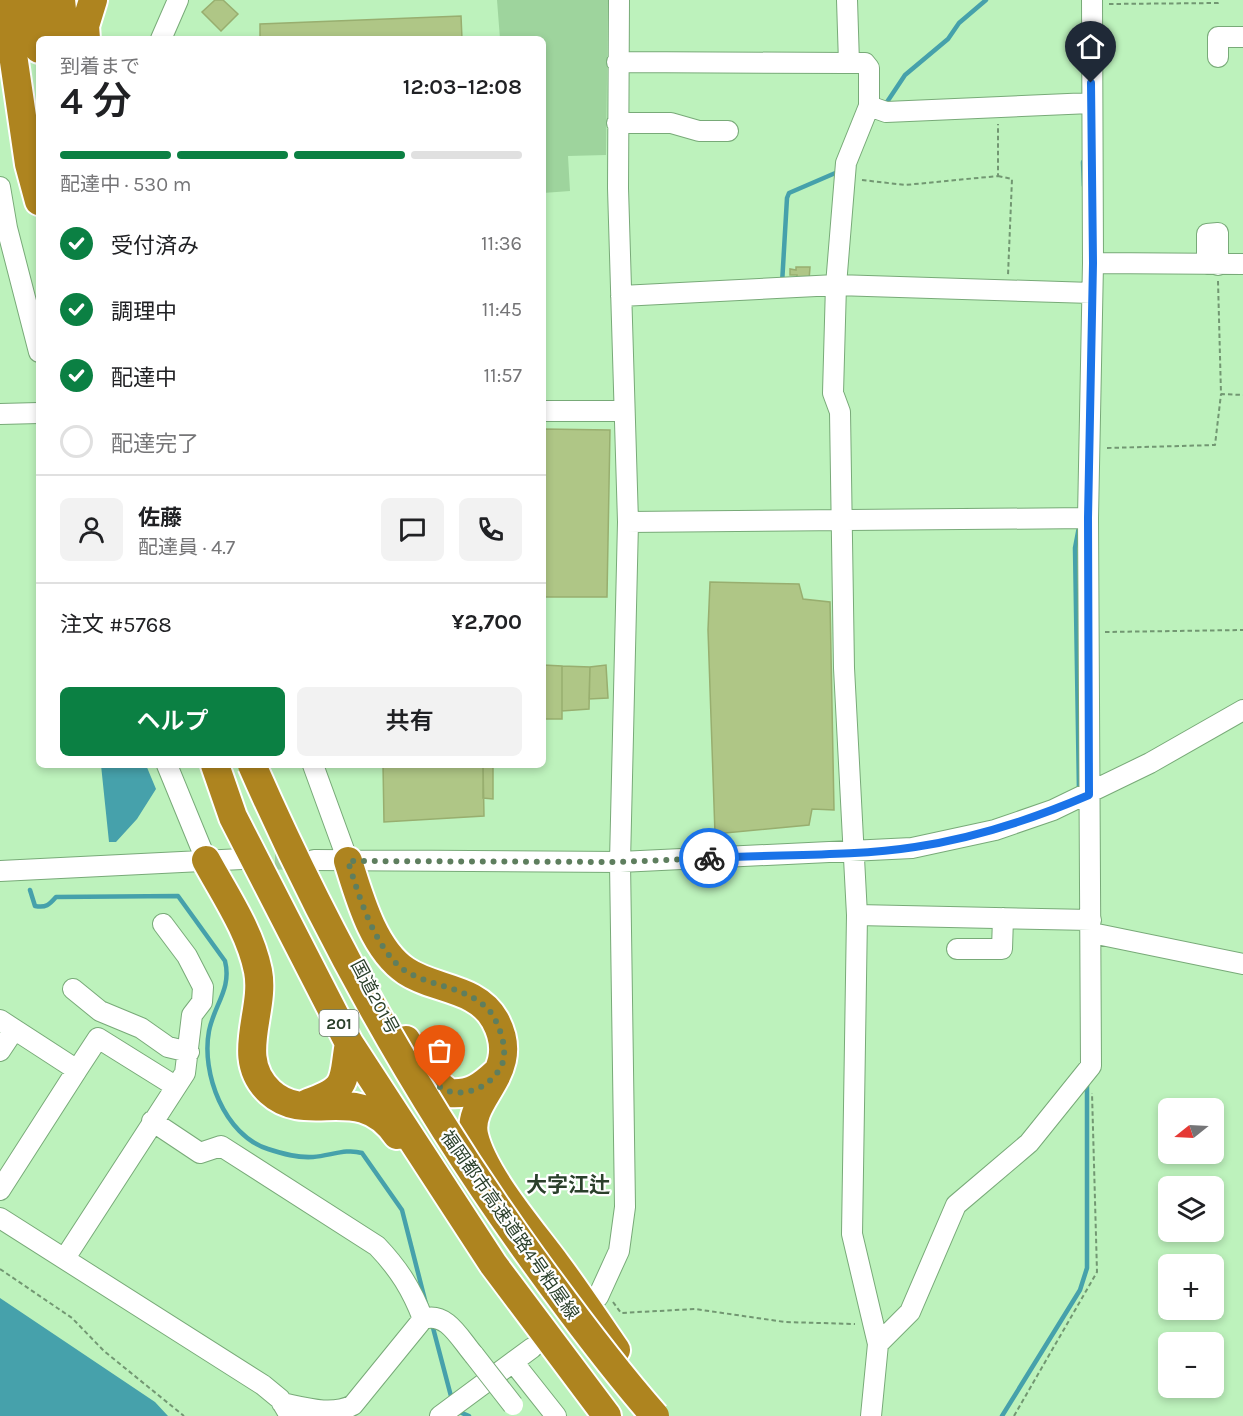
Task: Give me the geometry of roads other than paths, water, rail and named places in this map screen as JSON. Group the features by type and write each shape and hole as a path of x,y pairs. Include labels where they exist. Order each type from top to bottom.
{"highway":[{"path":"5,0 29,164 36,190"},
{"path":"20,0 36,131"},
{"path":"33,0 37,36"},
{"path":"55,0 59,36"},
{"path":"61,0 65,36"},
{"path":"86,36 85,26 93,0"},
{"name":"201","path":"216,768 243,836 350,1043 493,1264 607,1416"},
{"name":"福岡都市高速道路4号粕屋線","path":"232,768 285,881 355,1017 426,1137 499,1245 633,1416"},
{"name":"福岡都市高速道路4号粕屋線","path":"253,768 333,937 387,1037 444,1131 585,1330 655,1416"},
{"name":"国道201号","path":"259,768 279,815 313,869 403,1050 457,1140 514,1228 667,1416"},
{"path":"206,860 246,934 258,972 259,994 250,1047 259,1078 271,1093 300,1106 350,1105 379,1115 390,1126 450,1214 493,1264"},
{"path":"348,861 356,887 386,952 406,971 480,1002 490,1012 501,1035 504,1048 503,1061 477,1113 473,1131 478,1151 514,1208 572,1285 634,1377"},
{"path":"313,869 429,1077 449,1093 460,1094 481,1087 499,1070"},
{"path":"300,1106 328,1096 339,1088 346,1078 350,1043"}],"street":[{"path":"162,36 178,0"},
{"path":"601,1292 619,1251 625,1207 620,862 628,522 617,123 619,0"},
{"path":"847,0 849,63"},
{"path":"875,1334 910,1312 956,1205 1029,1143 1091,1066 1088,518 1093,263 1092,2"},
{"path":"1218,57 1218,37 1243,37"},
{"path":"617,62 865,63 869,68 869,106 846,163 847,178 836,285 833,393 840,412 844,668 857,915 852,1234 875,1334 871,1416"},
{"path":"869,106 886,112 1091,103"},
{"path":"617,123 671,123 699,131 728,132"},
{"path":"1,197 36,340"},
{"path":"1093,263 1243,264"},
{"path":"621,296 836,285 1092,293"},
{"path":"546,411 624,411"},
{"path":"0,414 36,413"},
{"path":"628,522 1088,518"},
{"path":"313,869 348,861 620,862 912,848 955,840 1053,810 1089,795 1243,710"},
{"path":"168,768 206,860"},
{"path":"314,768 348,861"},
{"path":"0,871 242,860"},
{"path":"857,915 1003,918 1092,927 1243,964"},
{"path":"957,949 1002,949 1003,918"},
{"path":"64,1258 185,1073 192,1015 202,1002 202,987 187,956 163,924"},
{"path":"73,988 100,1011 141,1028 168,1047 189,1052"},
{"path":"0,1051 7,1025 77,1070"},
{"path":"0,1190 98,1038 175,1086"},
{"path":"152,1121 200,1153 221,1146 377,1246 395,1265 411,1288 423,1319"},
{"path":"0,1218 263,1385 286,1409 329,1414 344,1412 353,1406 423,1319 440,1317 474,1355 518,1411"},
{"path":"440,1416 514,1364 532,1348"},
{"path":"514,1364 556,1416"}],"water":[{"path":"101,768 147,768 156,789 137,819 116,842 109,842"},
{"path":"0,1298 155,1402 168,1416 0,1416"}],"waterway":[{"path":"885,105 905,75 948,39 959,23 986,0"},
{"path":"1083,162 1084,186"},
{"path":"782,284 789,193 840,171"},
{"path":"1079,527 1075,548 1079,791"},
{"path":"30,890 35,906 39,907 47,905 56,897 178,896 225,961 226,980 222,997 211,1022 207,1048 213,1083 228,1117 239,1131 253,1142 279,1152 307,1157 344,1152 362,1153 402,1210 426,1304"},
{"path":"1002,1416 1080,1290 1087,1268 1087,1081"},
{"path":"432,1324 452,1400"},
{"path":"455,1410 469,1416"}],"tunnel":[{"path":"245,859 306,860"}],"district":[{"name":"大字江辻","path":"568,1185"}]}
